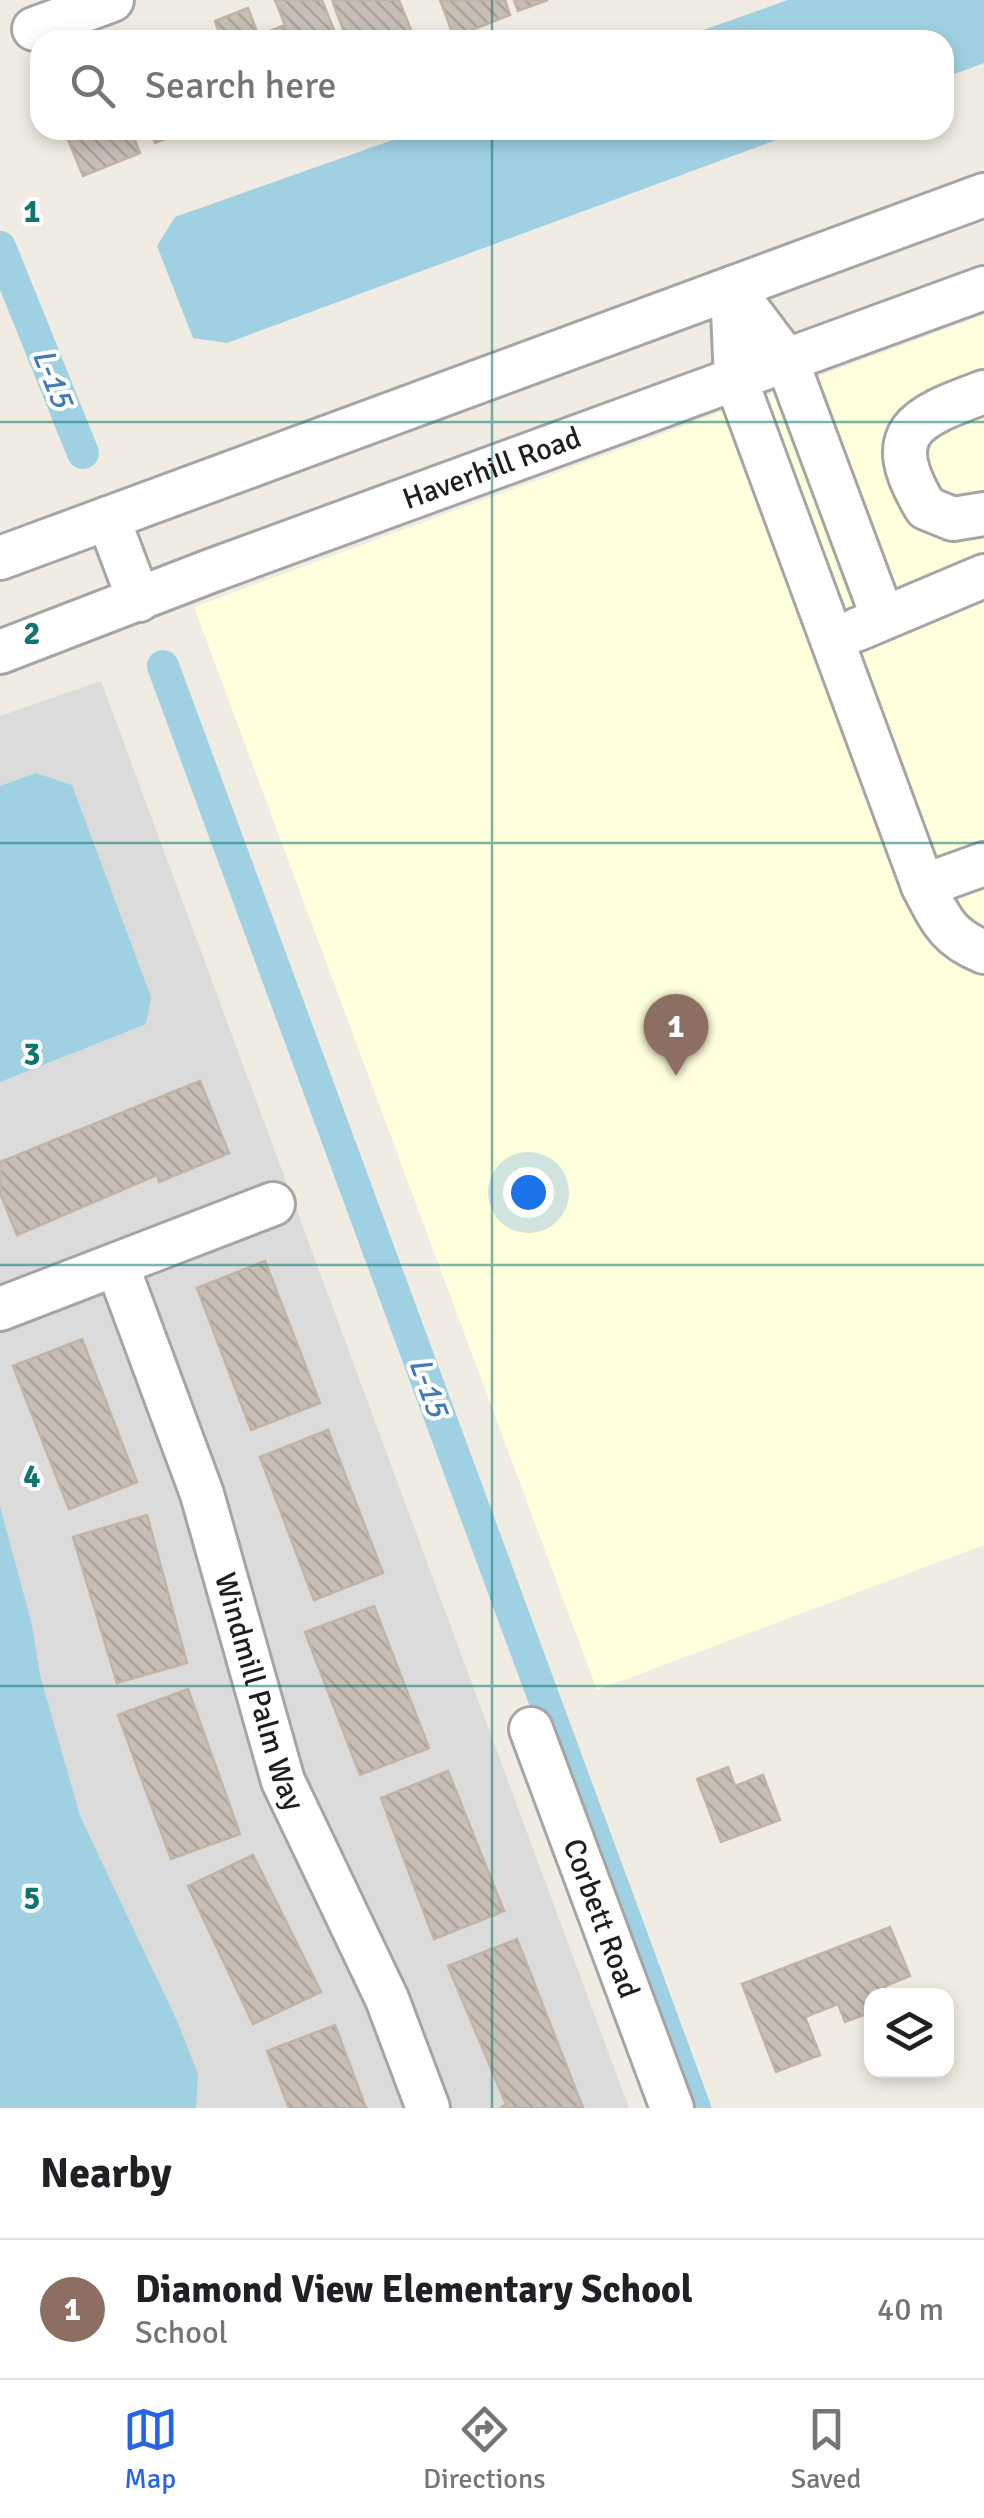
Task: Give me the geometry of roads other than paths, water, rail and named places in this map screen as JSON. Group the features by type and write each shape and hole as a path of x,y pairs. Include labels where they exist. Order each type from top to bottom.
{"street":[{"path":"34,28 112,0"},
{"path":"0,558 984,195"},
{"path":"732,288 788,361 882,618"},
{"path":"732,288 736,380 924,886 942,924 960,942 984,952"},
{"name":"Haverhill Road","path":"0,652 984,288"},
{"path":"984,392 917,422 908,433 904,459 926,508 953,519 984,514"},
{"path":"108,518 139,600"},
{"path":"833,640 984,576"},
{"path":"924,886 984,864"},
{"path":"0,1309 274,1204"},
{"name":"Windmill Palm Way","path":"118,1265 202,1494 283,1781 387,1999 428,2108"},
{"name":"Corbett Road","path":"532,1729 672,2108"}],"water":[{"path":"788,0 984,0 984,63 954,74 954,30 703,30"},
{"path":"393,140 776,140 227,343 193,338 157,246 175,217"},
{"path":"36,773 72,785 151,997 146,1024 0,1082 0,786"},
{"path":"0,1506 32,1625 40,1675 80,1816 178,2023 198,2074 196,2108 0,2108"}],"waterway":[{"name":"L-15","path":"0,247 83,453"},
{"name":"L-15","path":"163,666 695,2108"}],"place":[{"name":"Diamond View Elementary School","path":"676,1076"}]}
